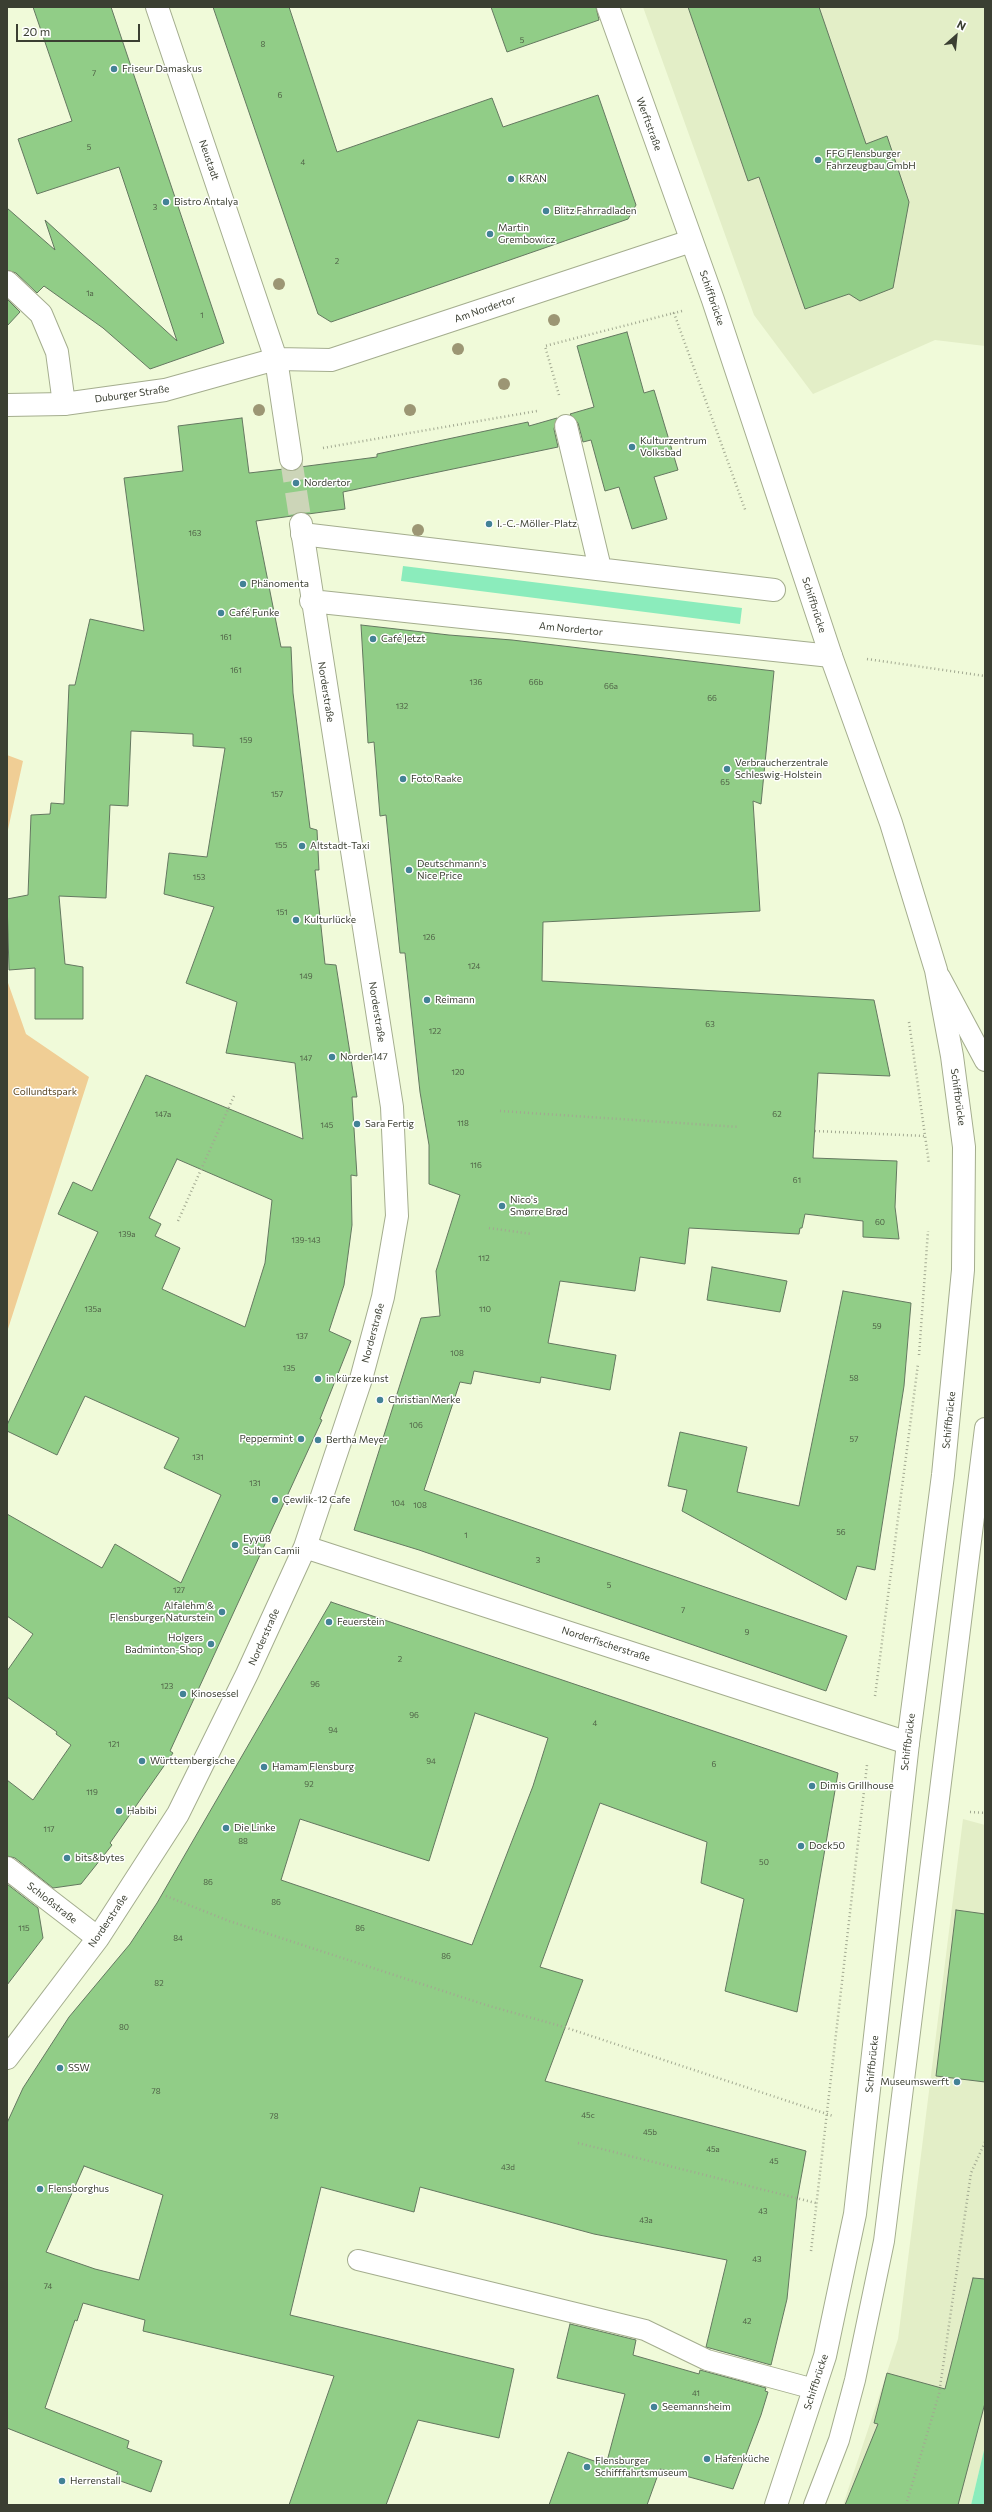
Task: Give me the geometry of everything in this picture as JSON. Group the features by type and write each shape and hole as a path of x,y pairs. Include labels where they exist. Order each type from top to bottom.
{"street":[{"name":"Neustadt","path":"157,7 276,359"},
{"name":"Werftstraße","path":"608,7 691,241"},
{"name":"Am Nordertor","path":"276,359 331,360 691,241"},
{"name":"Schiffbrücke","path":"691,241 713,300 831,656 891,823 936,970 952,1056 964,1147 963,1270 943,1475 908,1743 855,2214 825,2356 776,2505"},
{"path":"7,282 41,314 57,352 64,404"},
{"name":"Duburger Straße","path":"7,405 64,404 165,390 276,359"},
{"path":"276,359 290,456"},
{"path":"566,426 600,568 774,590"},
{"name":"Norderstraße","path":"7,2058 98,1938 178,1814 247,1674 304,1547 361,1380 383,1297 397,1216 392,1107 302,529 600,568"},
{"name":"Am Nordertor","path":"312,601 831,656"},
{"name":"Norderfischerstraße","path":"304,1547 908,1743"},
{"name":"Schloßstraße","path":"7,1868 98,1938"}],"lane":[{"name":"Schiffbrücke","path":"936,970 985,1061"},
{"path":"814,2505 839,2440 853,2387 884,2241 985,1428"},
{"path":"358,2260 645,2330 707,2360 814,2389"}],"path":[{"path":"560,399 546,346 674,313 713,300"},
{"path":"674,313 747,515"},
{"path":"290,456 539,410"},
{"path":"864,658 985,676"},
{"path":"908,1014 929,1167"},
{"path":"178,1221 234,1096"},
{"path":"500,1110 739,1127"},
{"path":"815,1131 925,1136"},
{"path":"489,1228 532,1234"},
{"path":"870,1731 918,1360 928,1229"},
{"path":"811,2253 863,1798"},
{"path":"135,1880 162,1894 230,1921 486,2005 564,2027 865,2126"},
{"path":"578,2142 816,2203"},
{"path":"906,2505 939,2394 971,2173 985,2142"}],"shaded area":[{"path":"643,7 985,7 985,346 935,340 813,394 754,315"},
{"path":"403,566 742,608 740,624 401,581"},
{"name":"Museumswerft","path":"963,1819 985,1825 985,2447 971,2505 843,2505 898,2339"},
{"path":"985,2446 985,2505 971,2505"}],"green space":[{"path":"7,755 23,761 7,834"},
{"name":"Collundtspark","path":"7,980 26,1034 89,1077 7,1332"}],"building":[{"path":"33,7 111,7 224,343 150,369 103,328 44,286 37,293 16,273 7,270 7,208 55,250 45,220 177,341 119,167 37,194 18,139 72,121"},
{"path":"213,7 289,7 337,152 492,98 503,127 598,95 636,205 628,219 331,322 318,314"},
{"path":"491,7 596,7 599,20 507,52"},
{"name":"FFG Flensburger Fahrzeugbau GmbH","path":"688,7 819,7 866,144 887,136 909,202 893,288 860,301 849,294 805,309 759,177 748,181"},
{"path":"7,299 20,312 7,326"},
{"name":"Kulturzentrum Volksbad","path":"627,332 644,393 654,390 678,470 654,477 667,519 632,529 619,487 605,491 591,440 583,442 578,423 570,414 594,407 577,346"},
{"path":"242,418 249,473 284,469 292,471 300,467 377,457 377,454 528,422 529,426 557,418 554,429 558,447 343,492 345,509 308,514 299,512 292,516 256,521 281,647 291,647 293,693 310,828 317,830 319,870 315,870 325,964 336,965 357,1097 352,1097 357,1176 351,1175 352,1225 344,1285 329,1331 351,1341 320,1419 322,1420 170,1751 173,1753 110,1843 112,1845 81,1884 53,1888 15,1858 7,1856 7,1780 33,1800 71,1745 56,1734 57,1732 7,1697 7,1671 33,1634 7,1616 7,1514 102,1568 115,1544 181,1583 221,1495 164,1468 179,1438 85,1396 57,1455 7,1431 7,1425 98,1232 58,1214 73,1182 92,1191 146,1075 303,1139 295,1063 226,1053 237,1002 186,983 214,907 164,894 169,853 207,857 225,748 193,746 193,734 131,731 128,806 110,805 106,898 59,896 65,964 83,967 83,1019 35,1019 35,968 9,970 7,899 28,895 31,815 50,814 51,803 64,804 69,685 75,685 90,619 144,631 124,478 183,471 178,426","holes":["177,1159 272,1200 265,1263 245,1327 162,1289 180,1248 155,1236 161,1224 149,1218"]},
{"path":"361,625 449,635 512,640 774,671 761,804 753,801 760,911 543,922 542,981 874,1000 890,1076 818,1073 813,1158 897,1161 895,1207 899,1239 863,1237 863,1221 805,1214 799,1234 689,1228 685,1264 640,1257 635,1291 560,1281 548,1343 616,1355 610,1390 541,1377 540,1383 474,1371 471,1384 460,1382 424,1490 847,1636 826,1691 419,1550 354,1530 421,1318 440,1316 436,1271 460,1195 429,1184 429,1145 420,1092 405,953 400,953 386,815 380,816 374,742 368,743"},
{"path":"712,1267 787,1281 780,1312 707,1300"},
{"path":"843,1291 911,1303 904,1386 875,1570 857,1566 846,1600 682,1511 687,1490 668,1486 680,1432 747,1447 737,1492 799,1506"},
{"path":"331,1602 838,1773 797,2012 725,1991 744,1899 701,1883 707,1842 600,1803 540,1967 583,1980 545,2081 806,2151 797,2200 787,2299 771,2365 706,2347 727,2260 594,2234 420,2187 414,2212 321,2187 290,2315 514,2369 499,2438 418,2420 386,2505 289,2505 334,2376 143,2331 145,2320 83,2303 77,2321 75,2320 45,2408 129,2441 127,2448 162,2461 151,2492 115,2479 118,2472 7,2428 7,2123 23,2088 69,2017 130,1944 157,1903","holes":["475,1713 548,1738 533,1786 472,1945 281,1880 300,1819 429,1861","84,2166 163,2195 139,2280 95,2269 46,2252"]},
{"path":"7,1884 38,1908 43,1938 7,1985"},
{"path":"956,1910 985,1914 985,2082 936,2076"},
{"path":"973,2278 985,2279 985,2403 958,2505 845,2505 878,2424 874,2423 887,2373 945,2389"},
{"path":"570,2324 636,2340 633,2355 699,2374 700,2370 766,2388 765,2391 768,2392 761,2415 733,2489 660,2469 647,2505 549,2505 568,2452 606,2465 625,2394 557,2378"}],"tunnel":[{"path":"291,459 301,524"}],"place":[{"name":"Friseur Damaskus","path":"114,69"},
{"name":"FFG Flensburger Fahrzeugbau GmbH","path":"818,160"},
{"name":"KRAN","path":"511,179"},
{"name":"Bistro Antalya","path":"166,202"},
{"name":"Blitz Fahrradladen","path":"546,211"},
{"name":"Martin Grembowicz","path":"490,234"},
{"name":"Kulturzentrum Volksbad","path":"632,447"},
{"name":"Nordertor","path":"296,483"},
{"name":"I.-C.-Möller-Platz","path":"489,524"},
{"name":"Phänomenta","path":"243,584"},
{"name":"Café Funke","path":"221,613"},
{"name":"Café Jetzt","path":"373,639"},
{"name":"Verbraucherzentrale Schleswig-Holstein","path":"727,769"},
{"name":"Foto Raake","path":"403,779"},
{"name":"Altstadt-Taxi","path":"302,846"},
{"name":"Deutschmann's Nice Price","path":"409,870"},
{"name":"Kulturlücke","path":"296,920"},
{"name":"Reimann","path":"427,1000"},
{"name":"Norder147","path":"332,1057"},
{"name":"Sara Fertig","path":"357,1124"},
{"name":"Nico's Smørre Brød","path":"502,1206"},
{"name":"in kürze kunst","path":"318,1379"},
{"name":"Christian Merke","path":"380,1400"},
{"name":"Peppermint","path":"301,1439"},
{"name":"Bertha Meyer","path":"318,1440"},
{"name":"Çewlik-12 Cafe","path":"275,1500"},
{"name":"Eyyüß Sultan Camii","path":"235,1545"},
{"name":"Alfalehm & Flensburger Naturstein","path":"222,1612"},
{"name":"Feuerstein","path":"329,1622"},
{"name":"Holgers Badminton-Shop","path":"211,1644"},
{"name":"Kinosessel","path":"183,1694"},
{"name":"Württembergische","path":"142,1761"},
{"name":"Hamam Flensburg","path":"264,1767"},
{"name":"Dimis Grillhouse","path":"812,1786"},
{"name":"Habibi","path":"119,1811"},
{"name":"Die Linke","path":"226,1828"},
{"name":"Dock50","path":"801,1846"},
{"name":"bits&bytes","path":"67,1858"},
{"name":"SSW","path":"60,2068"},
{"name":"Museumswerft","path":"957,2082"},
{"name":"Flensborghus","path":"40,2189"},
{"name":"Seemannsheim","path":"654,2407"},
{"name":"Hafenküche","path":"707,2459"},
{"name":"Flensburger Schifffahrtsmuseum","path":"587,2467"},
{"name":"Herrenstall","path":"62,2481"}]}
